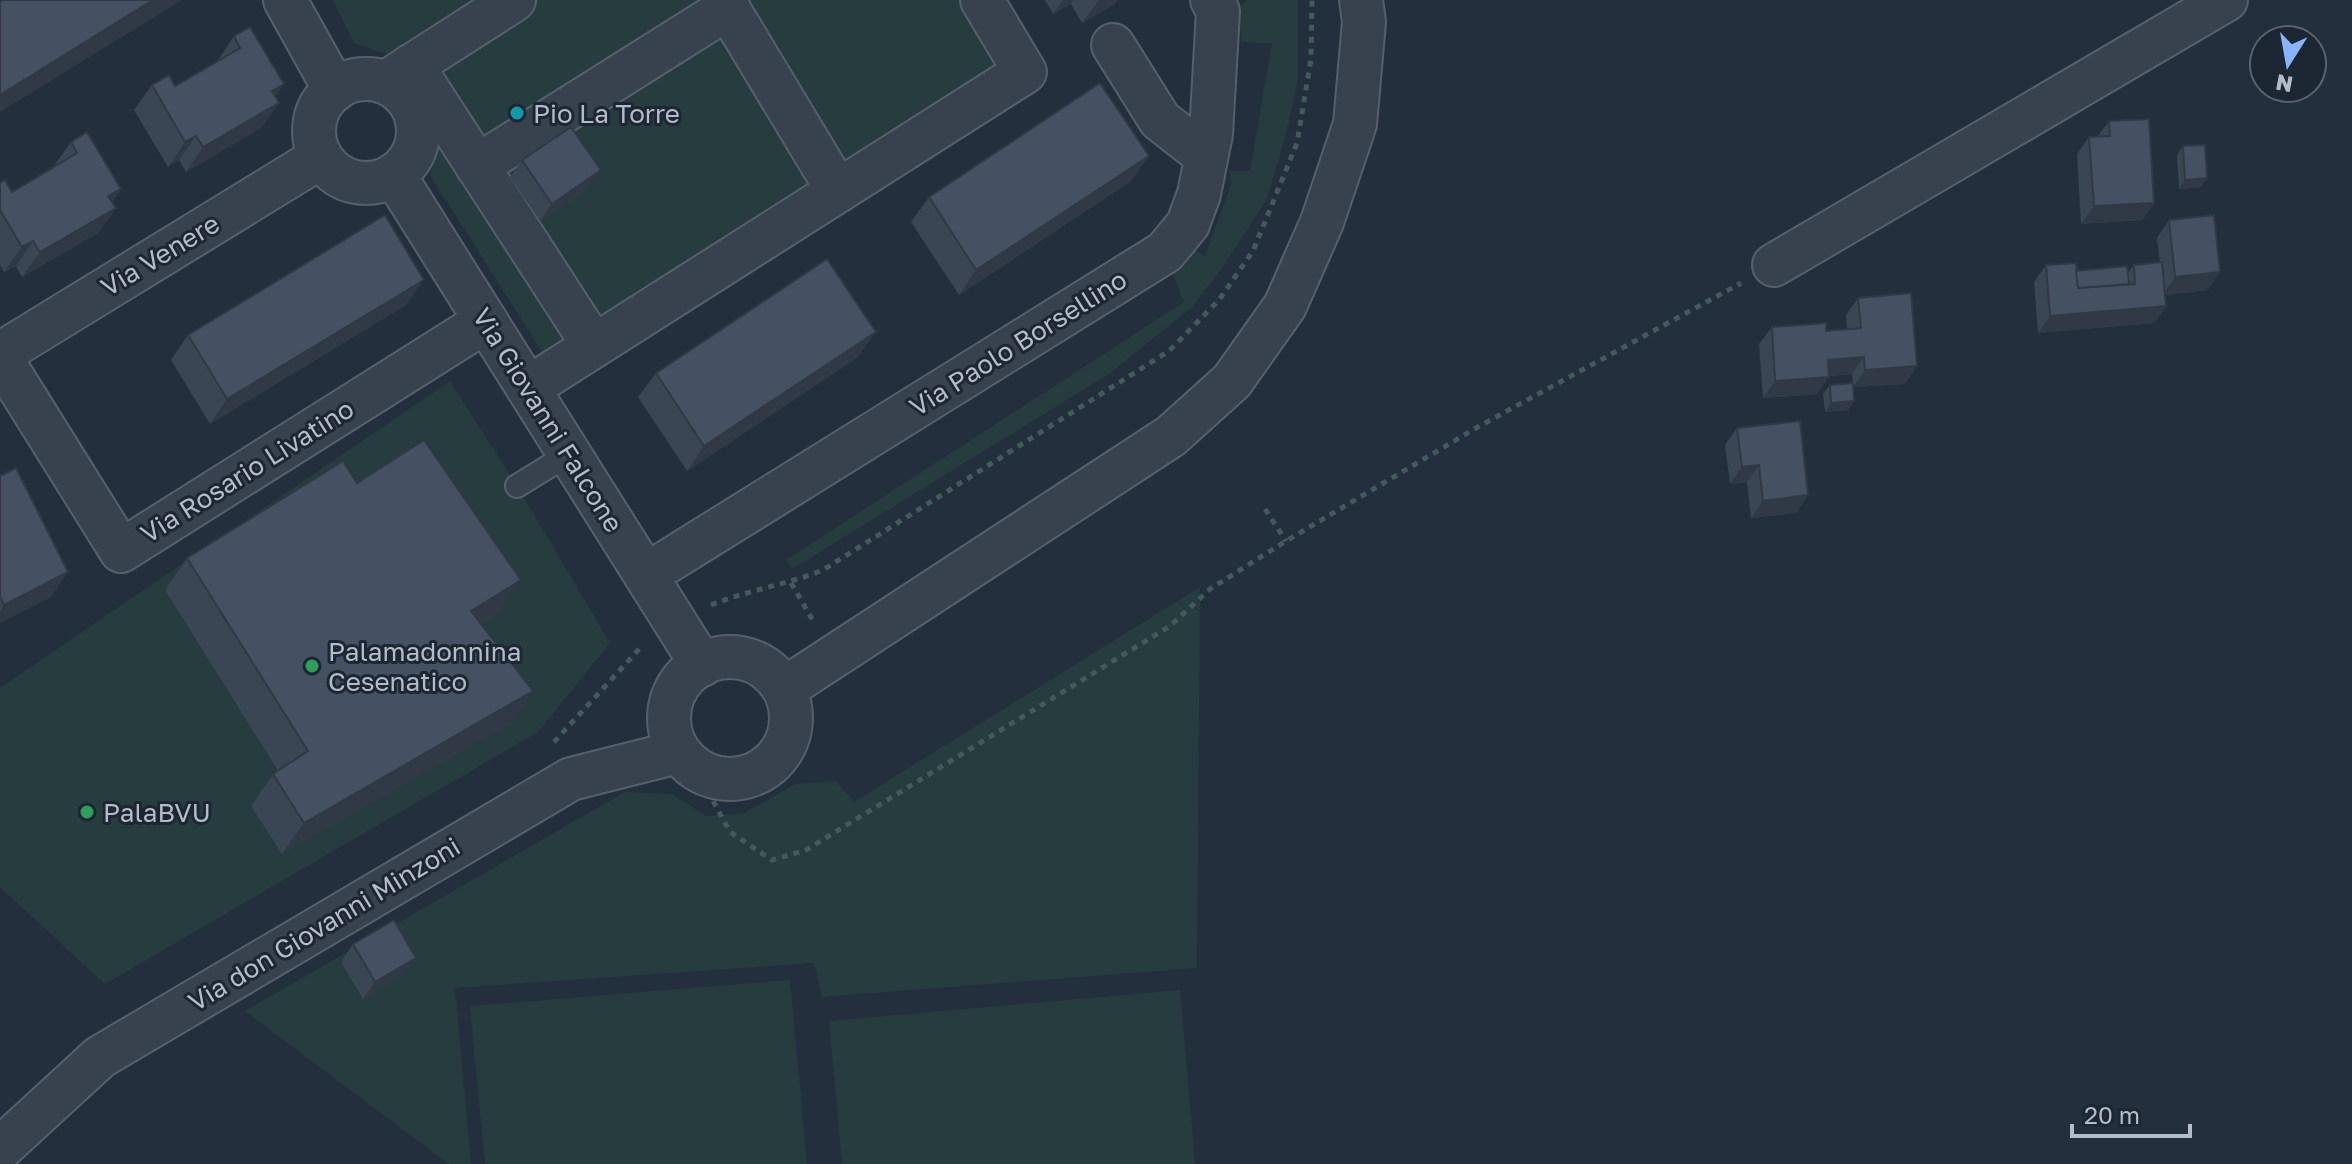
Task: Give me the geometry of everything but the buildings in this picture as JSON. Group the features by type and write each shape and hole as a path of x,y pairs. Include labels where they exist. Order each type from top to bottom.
{"street":[{"path":"285,0 335,90"},
{"path":"398,74 397,89 409,101 416,117 418,133 415,150 407,164 394,175 381,181 354,182 329,168 315,143 317,113 324,100 349,82 398,74 514,0"},
{"path":"528,388 1025,72 982,0"},
{"name":"Via Paolo Borsellino","path":"646,575 1165,252 1188,224 1199,194 1211,134 1218,11 1212,0"},
{"path":"784,689 1171,436 1232,381 1285,306 1327,208 1355,124 1364,22 1361,0"},
{"path":"1774,265 2226,0"},
{"path":"477,166 725,4 838,191"},
{"path":"1113,45 1160,120 1206,156"},
{"path":"398,74 477,166 594,346"},
{"name":"Via Venere","path":"0,356 321,157"},
{"name":"Via Giovanni Falcone","path":"394,175 702,665"},
{"name":"Via Rosario Livatino","path":"0,356 121,551 486,321"},
{"path":"724,657 742,658 759,664 784,689 791,709 790,730 783,749 770,764 753,775 734,779 715,778 700,772 678,752 668,717 679,683 691,670 724,657"},
{"name":"Via don Giovanni Minzoni","path":"0,1149 100,1057 571,779 678,752"}],"lane":[{"path":"517,486 569,454"}],"path":[{"path":"674,619 744,592 791,583 823,570 1169,351 1219,300 1253,251 1274,204 1297,143 1311,59 1312,0"},
{"path":"715,778 711,797 730,832 772,860 806,850 1170,626 1210,589 1286,541 1476,428 1774,265"},
{"path":"1265,509 1286,541"}],"green space":[{"path":"333,0 994,0 1038,75 559,379 430,175 443,133 394,57 354,43"},
{"path":"1247,0 1298,0 1298,78 1267,199 1223,267 1192,307 1109,374 792,569 786,560 1184,302 1172,273 1193,249 1205,256 1232,182 1229,171 1250,171 1272,44 1241,42 1239,7"},
{"name":"Palamadonnina Cesenatico","path":"450,381 517,486 610,643 538,732 105,984 0,887 0,688"},
{"path":"1200,587 1197,968 822,997 814,963 455,988 471,1164 449,1164 245,1011 625,792 672,794 706,816 745,813 795,784 836,781 854,802"},
{"path":"790,980 807,1164 485,1164 470,1006"},
{"path":"1180,990 1195,1164 842,1164 829,1021"}],"place":[{"name":"Pio La Torre","path":"517,113"},
{"name":"Palamadonnina Cesenatico","path":"312,666"},
{"name":"PalaBVU","path":"87,812"}]}
